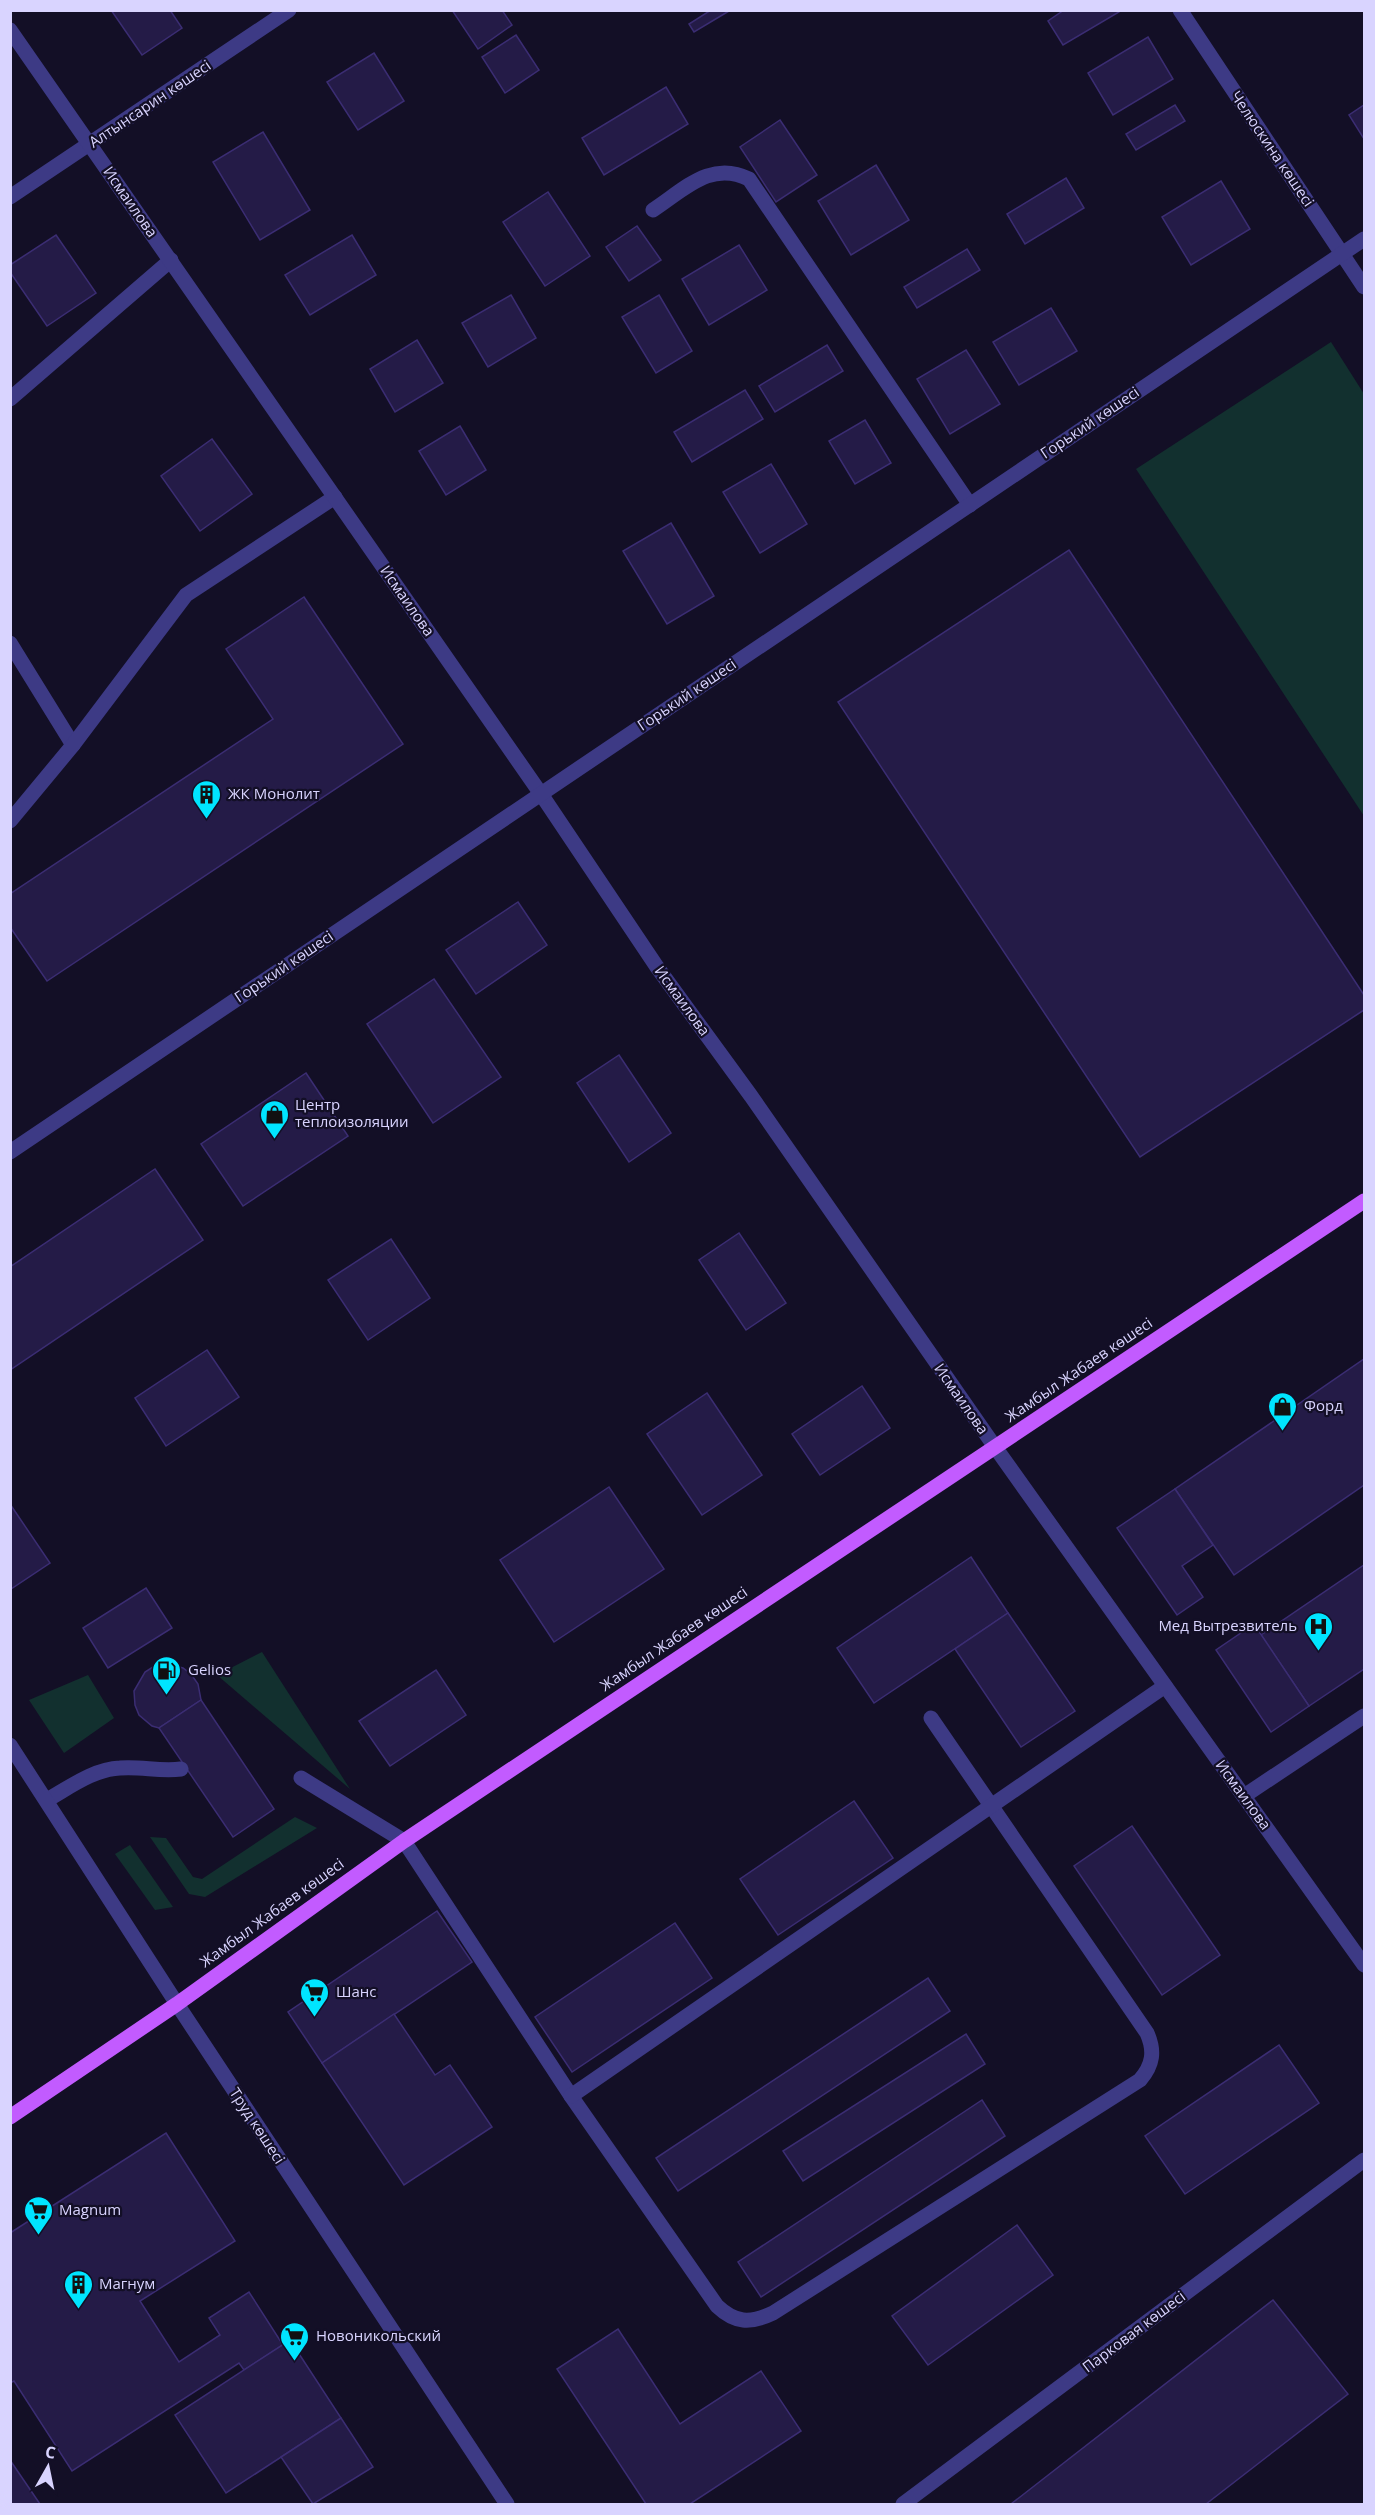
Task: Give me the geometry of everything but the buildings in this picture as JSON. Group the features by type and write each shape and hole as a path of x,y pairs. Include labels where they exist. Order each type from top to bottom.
{"main road":[{"name":"Жамбыл Жабаев көшесі","path":"10,2117 177,2004 404,1841 1365,1201"}],"street":[{"name":"Алтынсарин көшесі","path":"10,197 289,10"},
{"name":"Челюскина көшесі","path":"1180,10 1365,286"},
{"name":"Исмаилова","path":"10,30 541,794 657,967 751,1096 995,1447 1365,1965"},
{"path":"653,210 702,178 716,172 733,172 749,180 970,505"},
{"name":"Горький көшесі","path":"10,1152 1365,239"},
{"path":"10,399 171,260"},
{"path":"10,821 73,745 186,595 335,496"},
{"path":"10,643 73,745"},
{"path":"571,2096 1165,1686"},
{"path":"1244,1796 1365,1716"},
{"path":"301,1778 404,1841 571,2096 717,2306 729,2317 744,2322 773,2313 1140,2080 1148,2070 1152,2058 1152,2045 1147,2033 931,1718"},
{"name":"Труд көшесі","path":"10,1745 177,2004 507,2505"},
{"path":"47,1800 104,1771 120,1768 163,1772 182,1769"},
{"name":"Парковая көшесі","path":"903,2505 1365,2160"}],"green space":[{"path":"1331,342 1364,394 1364,816 1136,469"},
{"path":"262,1652 350,1789 217,1675"},
{"path":"88,1675 114,1718 64,1753 29,1700"},
{"path":"295,1817 317,1828 205,1897 189,1894 150,1837 166,1838 193,1877 202,1879"},
{"path":"130,1845 173,1907 155,1910 115,1854"}],"place":[{"name":"ЖК Монолит","path":"207,820"},
{"name":"Центр теплоизоляции","path":"274,1140"},
{"name":"Форд","path":"1283,1432"},
{"name":"Мед Вытрезвитель","path":"1318,1652"},
{"name":"Gelios","path":"167,1696"},
{"name":"Шанс","path":"315,2018"},
{"name":"Magnum","path":"38,2236"},
{"name":"Магнум","path":"78,2310"},
{"name":"Новоникольский","path":"295,2362"}]}
